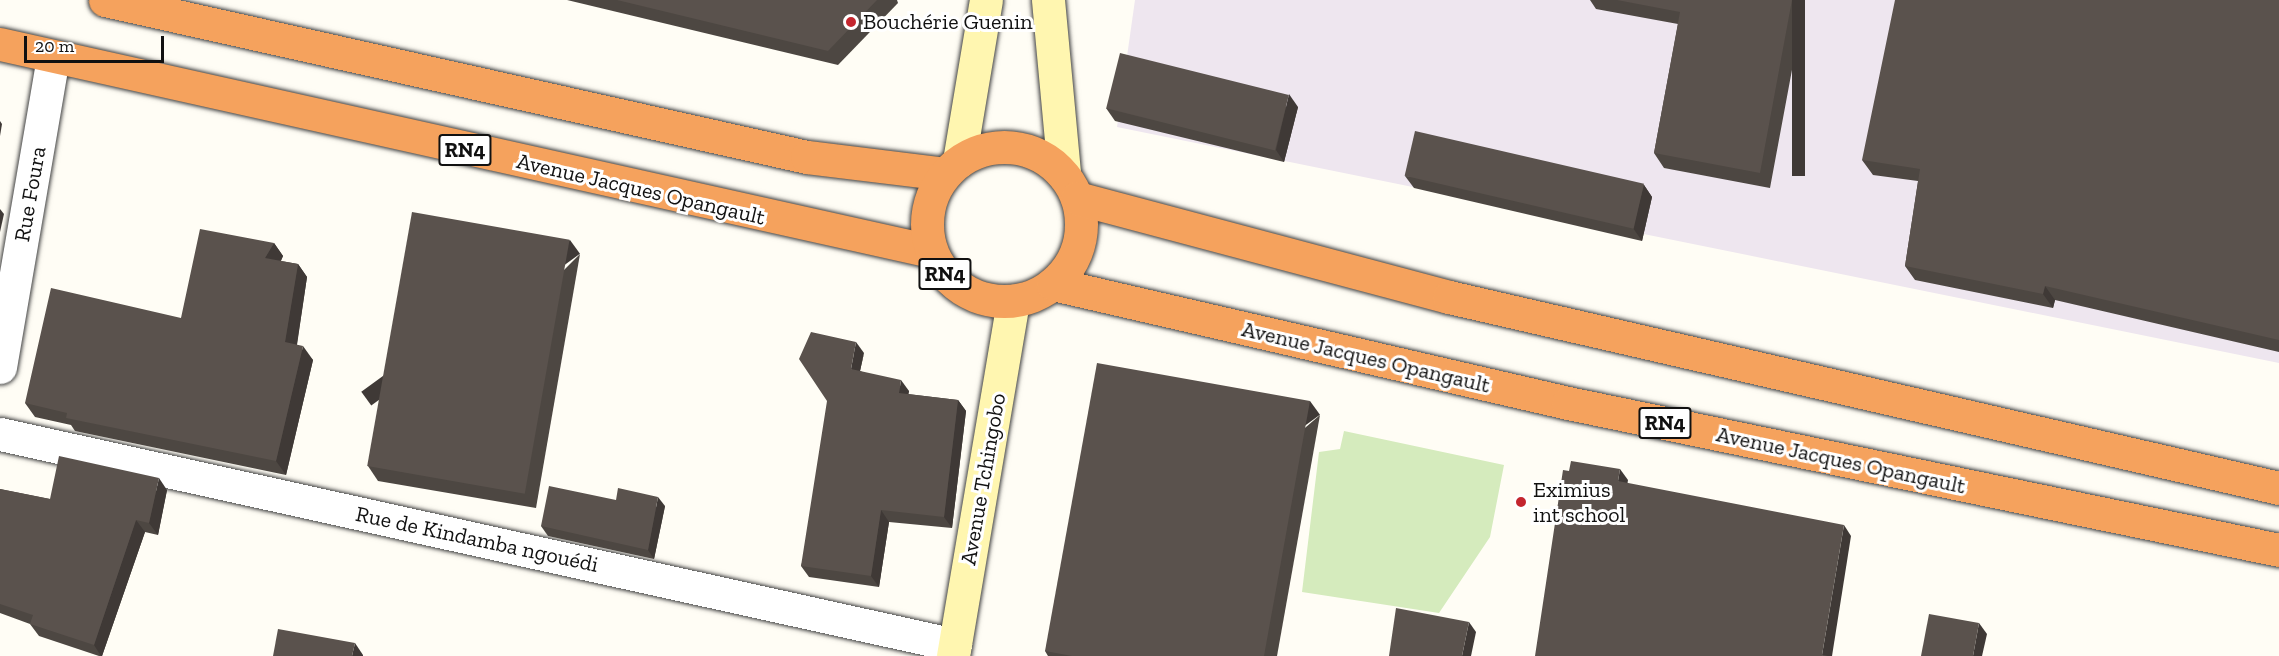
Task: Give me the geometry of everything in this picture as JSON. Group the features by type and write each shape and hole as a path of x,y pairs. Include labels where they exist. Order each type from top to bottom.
{"highway":[{"path":"105,0 807,157 952,167 995,146 1033,151 1070,186 1449,297 2279,488"},
{"name":"Avenue Jacques Opangault","path":"0,44 931,251"},
{"name":"RN4","path":"952,167 931,197 927,224 931,251 944,273 964,290 987,300 1013,301 1053,284"},
{"path":"1053,284 1079,245 1070,186"},
{"name":"Avenue Jacques Opangault","path":"1053,284 1568,403 2279,550"}],"street":[{"path":"952,167 986,0"},
{"path":"1048,0 1070,186"},
{"name":"Rue Foura","path":"0,367 53,57"},
{"name":"Avenue Tchingobo","path":"954,650 1013,301"},
{"name":"Rue de Kindamba ngouédi","path":"0,434 954,650"}],"shaded area":[{"path":"1135,0 2279,0 2279,363 1117,127"}],"green space":[{"path":"1344,431 1504,465 1490,537 1439,613 1302,592 1319,452 1340,449"}],"building":[{"path":"617,0 877,0 828,51"},
{"path":"1617,0 1792,0 1760,173 1654,153 1680,12"},
{"path":"1895,0 2279,0 2279,340 2045,286 2043,294 1905,266 1920,169 1862,160"},
{"path":"1120,53 1289,95 1275,150 1106,108"},
{"path":"1415,131 1644,184 1634,229 1405,176"},
{"path":"412,212 570,240 525,494 367,466"},
{"path":"200,229 274,243 265,258 298,264 285,342 303,346 276,461 66,418 67,413 25,403 51,288 181,318"},
{"path":"811,332 856,342 851,369 901,380 899,393 958,400 944,517 881,510 871,576 801,566 827,401 799,359"},
{"path":"1097,363 1310,401 1264,656 1072,656 1045,651"},
{"path":"59,456 159,478 149,523 136,520 94,645 30,624 33,615 0,604 0,489 50,499"},
{"path":"1571,461 1620,469 1618,481 1844,525 1822,655 1828,656 1535,656 1563,470 1569,471"},
{"path":"549,486 616,500 618,488 658,497 648,550 541,526"},
{"path":"1396,608 1469,622 1462,656 1389,656"},
{"path":"1929,614 1979,623 1973,656 1921,656"},
{"path":"278,629 355,643 352,656 273,656"}],"place":[{"name":"Bouchérie Guenin","path":"851,22"},
{"name":"Eximius int school","path":"1521,502"}]}
